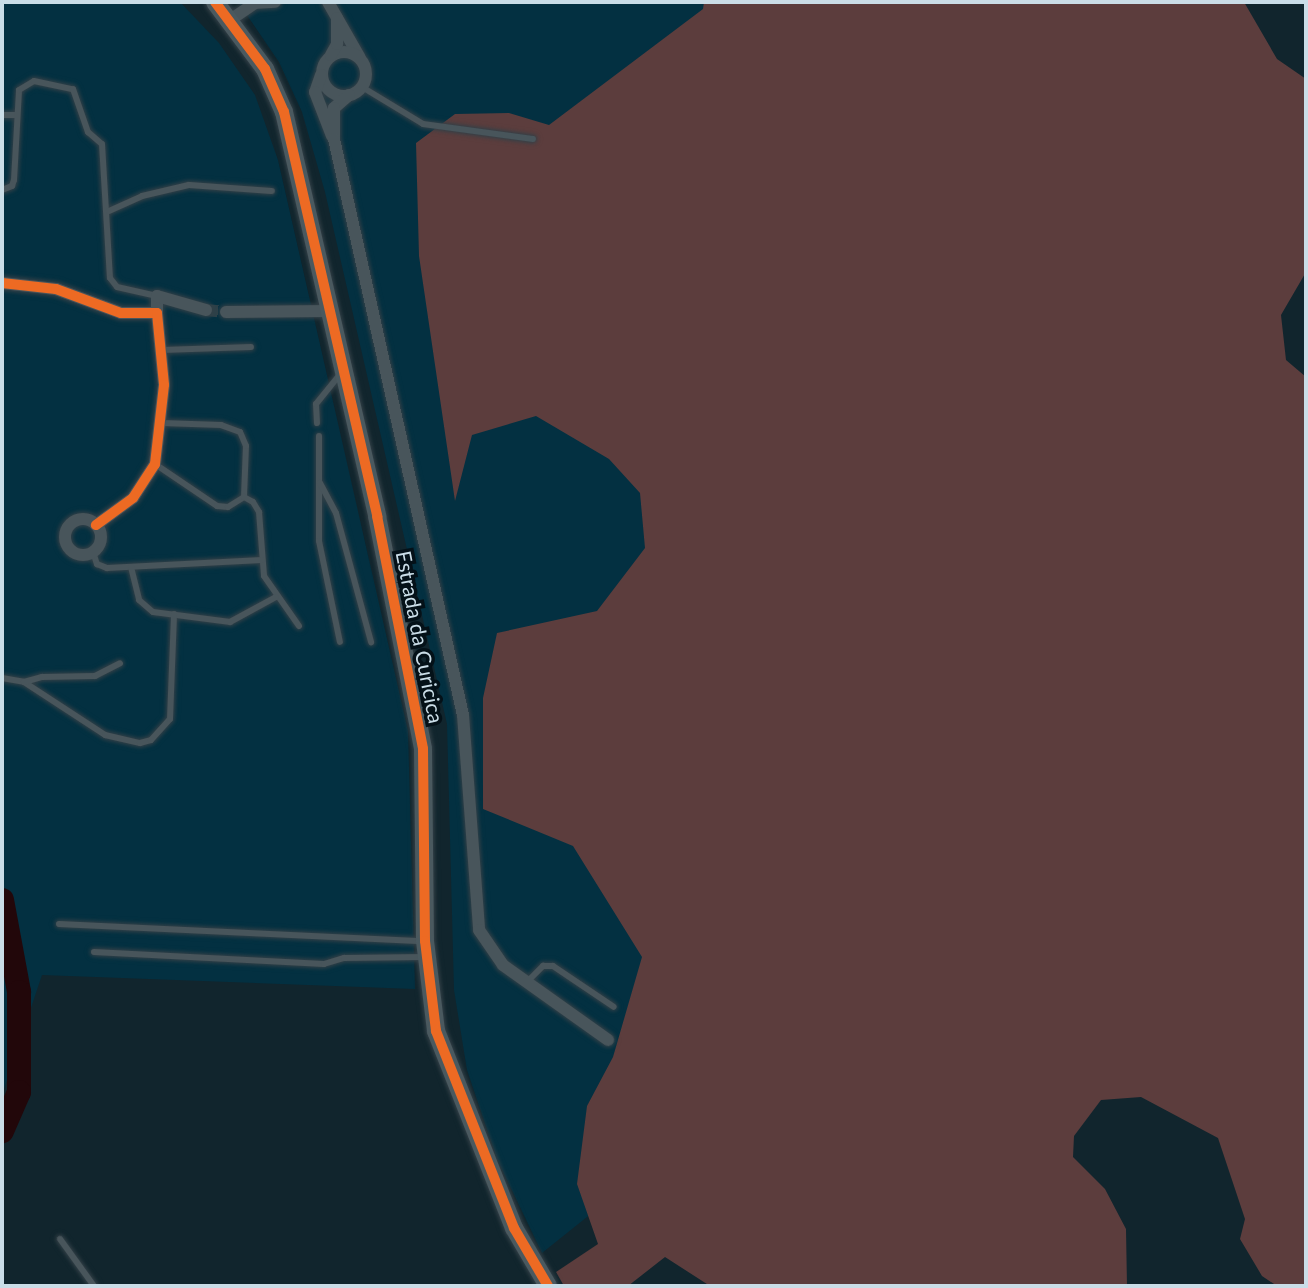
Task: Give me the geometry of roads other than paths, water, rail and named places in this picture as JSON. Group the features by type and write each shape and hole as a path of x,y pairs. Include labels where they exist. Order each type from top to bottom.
{"street":[{"name":"Estrada da Curicica","path":"215,2 265,69 284,112 342,372 423,749 425,948 444,1057 514,1228 548,1286"},
{"path":"230,20 254,3 275,2"},
{"path":"328,2 366,72 362,87 334,108 334,139 463,715 479,930 489,950 527,982 608,1040"},
{"path":"334,139 317,105 314,87 337,44 337,17"},
{"path":"331,55 346,51 360,58"},
{"path":"321,75 334,94 349,95"},
{"path":"2,284 56,289 121,313 157,313"},
{"path":"96,525 133,498 155,464 162,423 162,350 157,296 206,310"},
{"path":"226,312 328,311"},
{"path":"76,520 96,525 100,534 93,552 74,553 64,536 76,520"}],"lane":[{"path":"2,190 12,186 14,180 19,90 25,83 72,89 88,132 102,144 109,211 110,278 117,287 157,296"},
{"path":"362,87 423,124 533,139"},
{"path":"2,116 16,115"},
{"path":"109,211 142,196 188,185 272,191"},
{"path":"162,350 251,346"},
{"path":"317,423 316,404 342,372"},
{"path":"162,423 221,425 240,432 246,446 244,497"},
{"path":"319,436 319,541 340,642"},
{"path":"155,464 217,506 228,507 244,497"},
{"path":"319,481 336,513 371,642"},
{"path":"244,497 253,502 259,512 264,576 276,597 299,625"},
{"path":"93,552 101,567 262,560"},
{"path":"131,567 136,593 145,608 230,622 276,597"},
{"path":"2,678 24,682 105,735 123,741 151,740 170,719 174,614"},
{"path":"24,682 42,677 95,676 120,663"},
{"path":"59,924 425,948"},
{"path":"94,952 324,964 344,958 425,948"},
{"path":"527,982 543,966 553,966 614,1007"},
{"path":"60,1239 94,1286"}],"waterway":[{"path":"2,900 19,992 19,1092 2,1131"}],"tunnel":[{"path":"206,310 226,312"}]}
